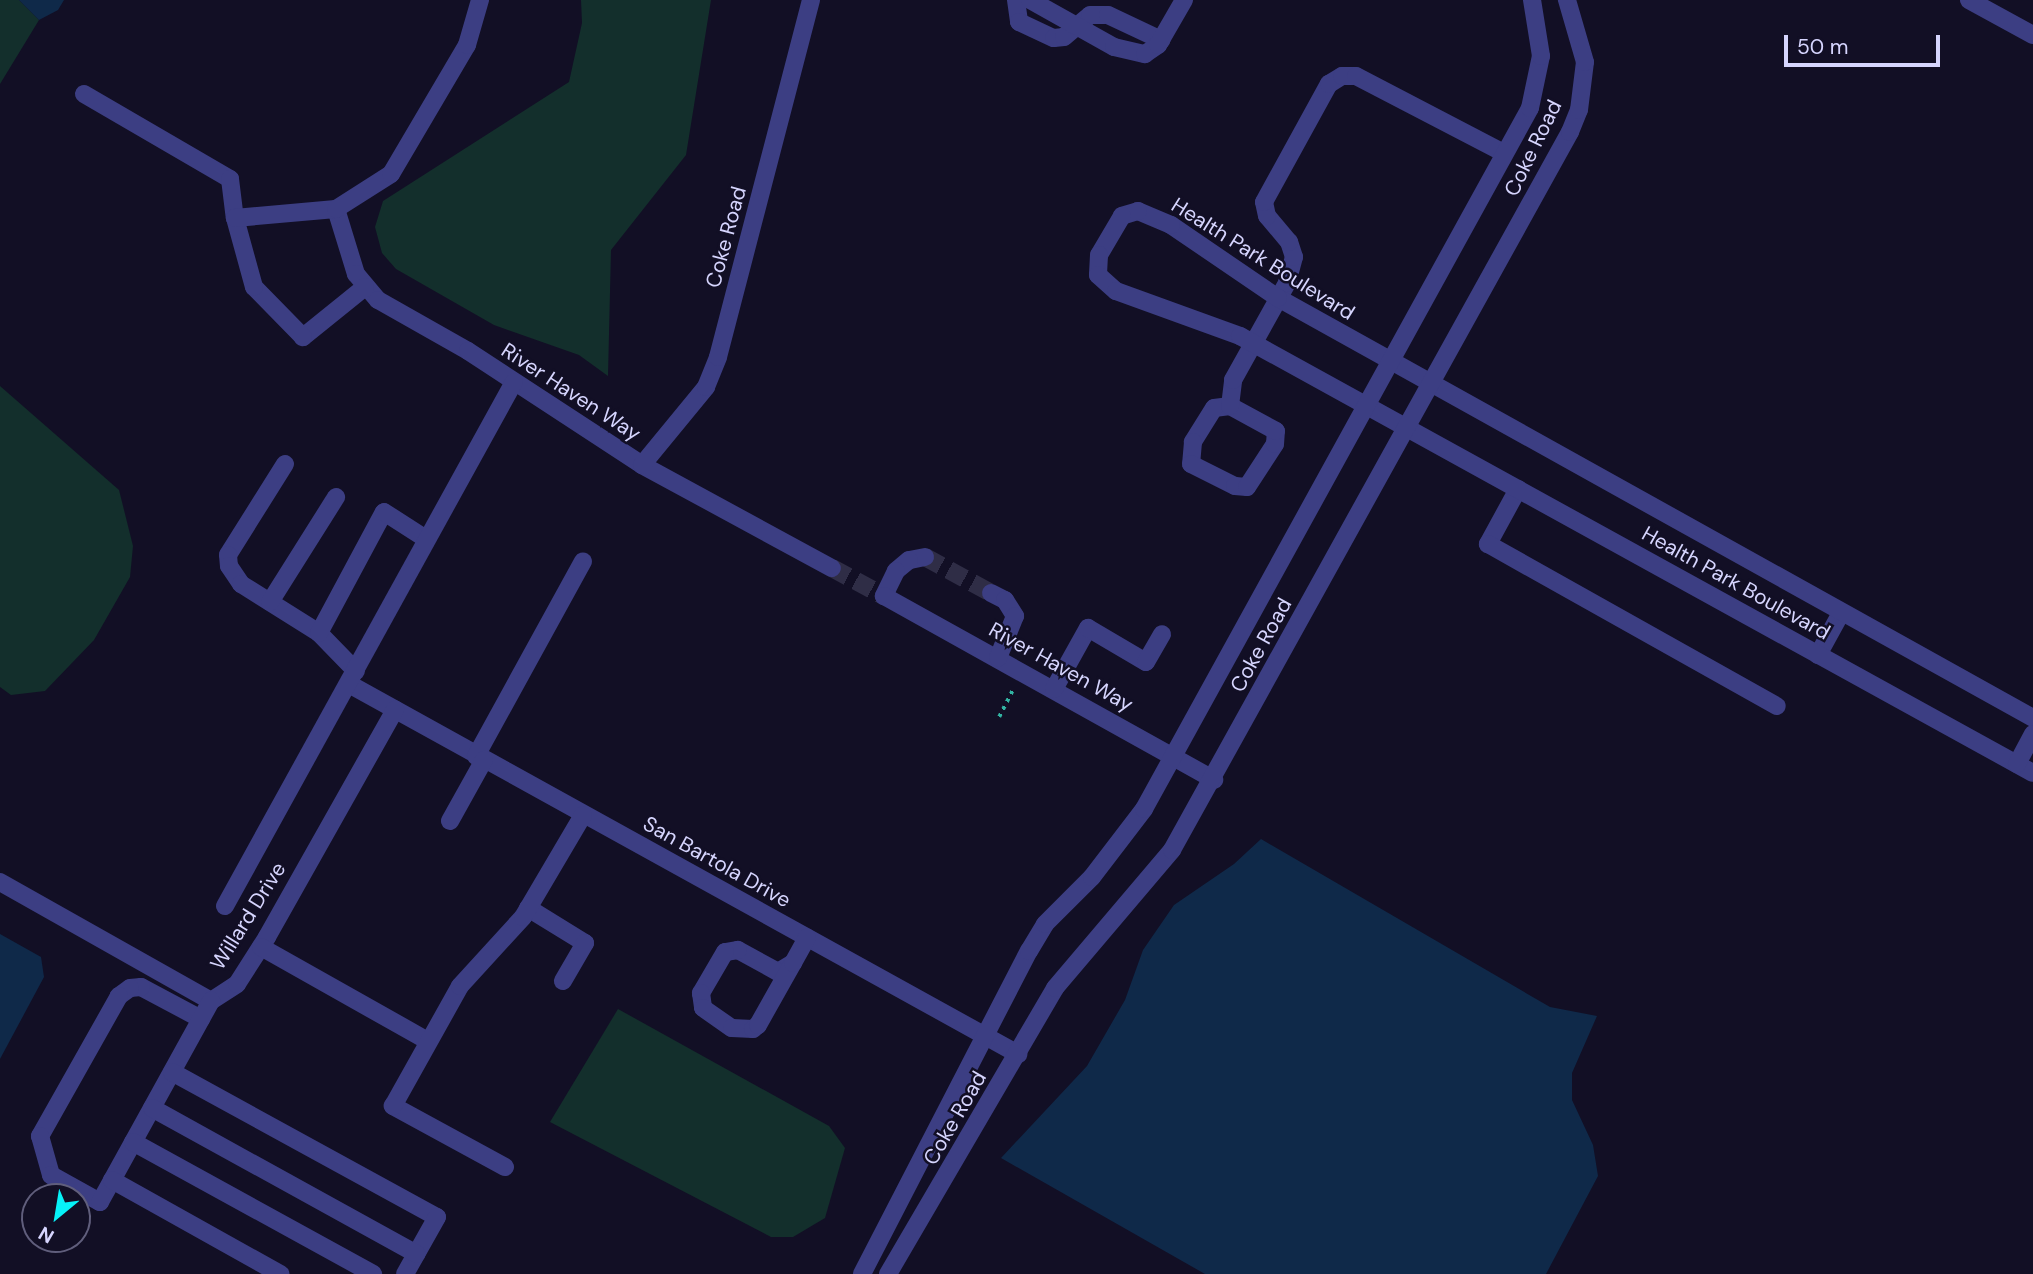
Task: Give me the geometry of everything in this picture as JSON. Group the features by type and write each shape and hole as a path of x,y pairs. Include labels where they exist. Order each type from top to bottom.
{"street":[{"path":"235,218 336,209 391,174 467,45 480,0"},
{"name":"Coke Road","path":"642,465 706,387 718,357 811,0"},
{"path":"1016,0 1019,22 1044,35 1064,37 1090,15 1108,15 1161,40"},
{"path":"1030,0 1128,53 1145,54 1161,40 1184,0"},
{"name":"Coke Road","path":"862,1274 883,1227 988,1038 1045,924 1119,845 1173,755 1388,361 1530,108 1539,77 1541,56 1532,0"},
{"name":"Coke Road","path":"888,1274 1055,988 1150,880 1214,780 1579,110 1585,62 1567,0"},
{"path":"1969,0 2033,35"},
{"path":"1230,406 1233,380 1278,298 1294,257 1289,242 1267,216 1264,202 1329,84 1342,76 1356,76 1504,153"},
{"path":"84,94 230,179 235,218 254,286 303,337 365,288"},
{"name":"River Haven Way","path":"336,209 352,265 365,288 378,300 514,382 642,465 832,568"},
{"name":"Health Park Boulevard","path":"2025,768 1252,343 1116,290 1098,275 1099,255 1122,216 1139,211 1171,225 1278,298 1388,361 2033,718"},
{"path":"225,906 514,382"},
{"path":"1230,406 1276,431 1275,444 1247,487 1235,486 1191,464 1193,442 1214,408 1230,406"},
{"name":"San Bartola Drive","path":"285,464 228,555 241,584 319,633 353,678 395,710 1018,1054"},
{"path":"1518,489 1488,544 1777,706"},
{"path":"270,602 336,498"},
{"path":"319,633 384,512 426,539"},
{"name":"River Haven Way","path":"925,556 909,561 896,571 884,596 998,657 1214,780"},
{"path":"450,821 583,561"},
{"path":"991,593 1005,600 1015,616 998,657"},
{"path":"1818,654 1841,613"},
{"path":"1054,689 1088,628 1146,662 1162,634"},
{"name":"Willard Drive","path":"0,882 211,1001 237,984 261,947 395,710"},
{"path":"2025,768 2033,734"},
{"path":"505,1167 393,1106 460,986 528,908 583,815"},
{"path":"528,908 585,943 563,981"},
{"path":"793,963 778,972 738,950 726,952 706,982 700,1002 710,1016 748,1031 758,1025 793,963 807,938"},
{"path":"261,947 428,1041"},
{"path":"201,1019 154,991 130,988 119,996 40,1136 51,1175 100,1202 211,1001"},
{"path":"172,1072 437,1217 405,1274"},
{"path":"152,1108 416,1254"},
{"path":"133,1142 373,1274"},
{"path":"112,1180 280,1274"}],"path":[{"path":"999,717 1015,687"}],"green space":[{"path":"0,0 19,0 39,20 0,84"},
{"path":"581,0 711,0 686,155 611,250 608,376 579,355 494,325 396,269 382,253 375,227 383,201 569,82 582,23"},
{"path":"0,386 119,490 133,546 130,577 94,640 45,691 11,695 0,687"},
{"path":"618,1009 829,1126 845,1148 825,1218 793,1237 771,1237 550,1122"}],"water":[{"path":"19,0 64,0 58,10 39,20"},
{"path":"1261,839 1550,1007 1597,1016 1572,1073 1572,1100 1593,1145 1598,1176 1546,1274 1205,1274 1001,1158 1087,1066 1125,1000 1143,950 1174,905 1234,864"},
{"path":"0,934 41,957 44,977 0,1059"}],"tunnel":[{"path":"925,557 991,593"},
{"path":"832,568 884,596"}]}
